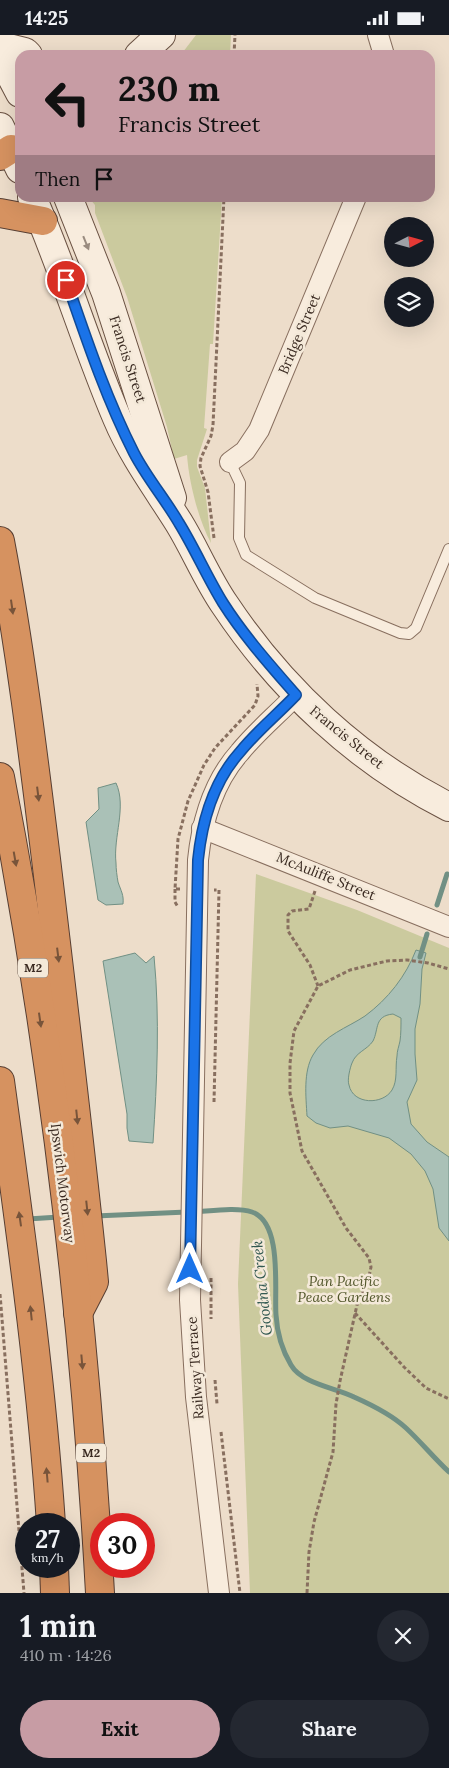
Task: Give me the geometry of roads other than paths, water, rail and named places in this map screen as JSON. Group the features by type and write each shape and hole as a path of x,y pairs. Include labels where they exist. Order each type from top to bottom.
{"highway":[{"path":"0,213 38,209"},
{"path":"0,541 12,605 32,746 71,1160"},
{"name":"Ipswich Motorway","path":"0,777 71,1160 82,1261 78,1313 96,1508 100,1593"},
{"path":"0,1081 26,1267 50,1513"},
{"path":"54,1578 55,1593"}],"main road":[{"path":"144,50 161,35"},
{"path":"168,50 181,35"},
{"path":"0,46 16,50"},
{"path":"0,55 15,84"},
{"name":"Francis Street","path":"70,202 106,293 164,468 180,524"},
{"name":"Francis Street","path":"38,209 118,419 151,482 180,524 224,605 258,651 296,695 346,739 380,765 449,807"}],"street":[{"path":"378,35 382,50"},
{"name":"Bridge Street","path":"230,462 245,451 258,430 354,202"},
{"name":"Railway Terrace","path":"219,1593 196,1397 190,1300 198,860 202,827 215,792 233,761 246,745 296,695"},
{"name":"McAuliffe Street","path":"202,827 449,927"}],"lane":[{"path":"230,462 240,483 239,538 246,555 315,598 400,633 409,634 416,628 449,549"}],"waterway":[{"path":"437,905 447,874"},
{"path":"420,957 427,934"},
{"name":"Goodna Creek","path":"195,1212 239,1210 252,1212 262,1219 269,1229 273,1243 276,1274 277,1328 280,1341 291,1365 303,1377 354,1397 375,1407 400,1423 449,1472"},
{"name":"Goodna Creek","path":"95,1216 187,1212"},
{"name":"Goodna Creek","path":"28,1219 59,1217"}],"park label":[{"name":"Pan Pacific Peace Gardens","path":"344,1289"}]}
